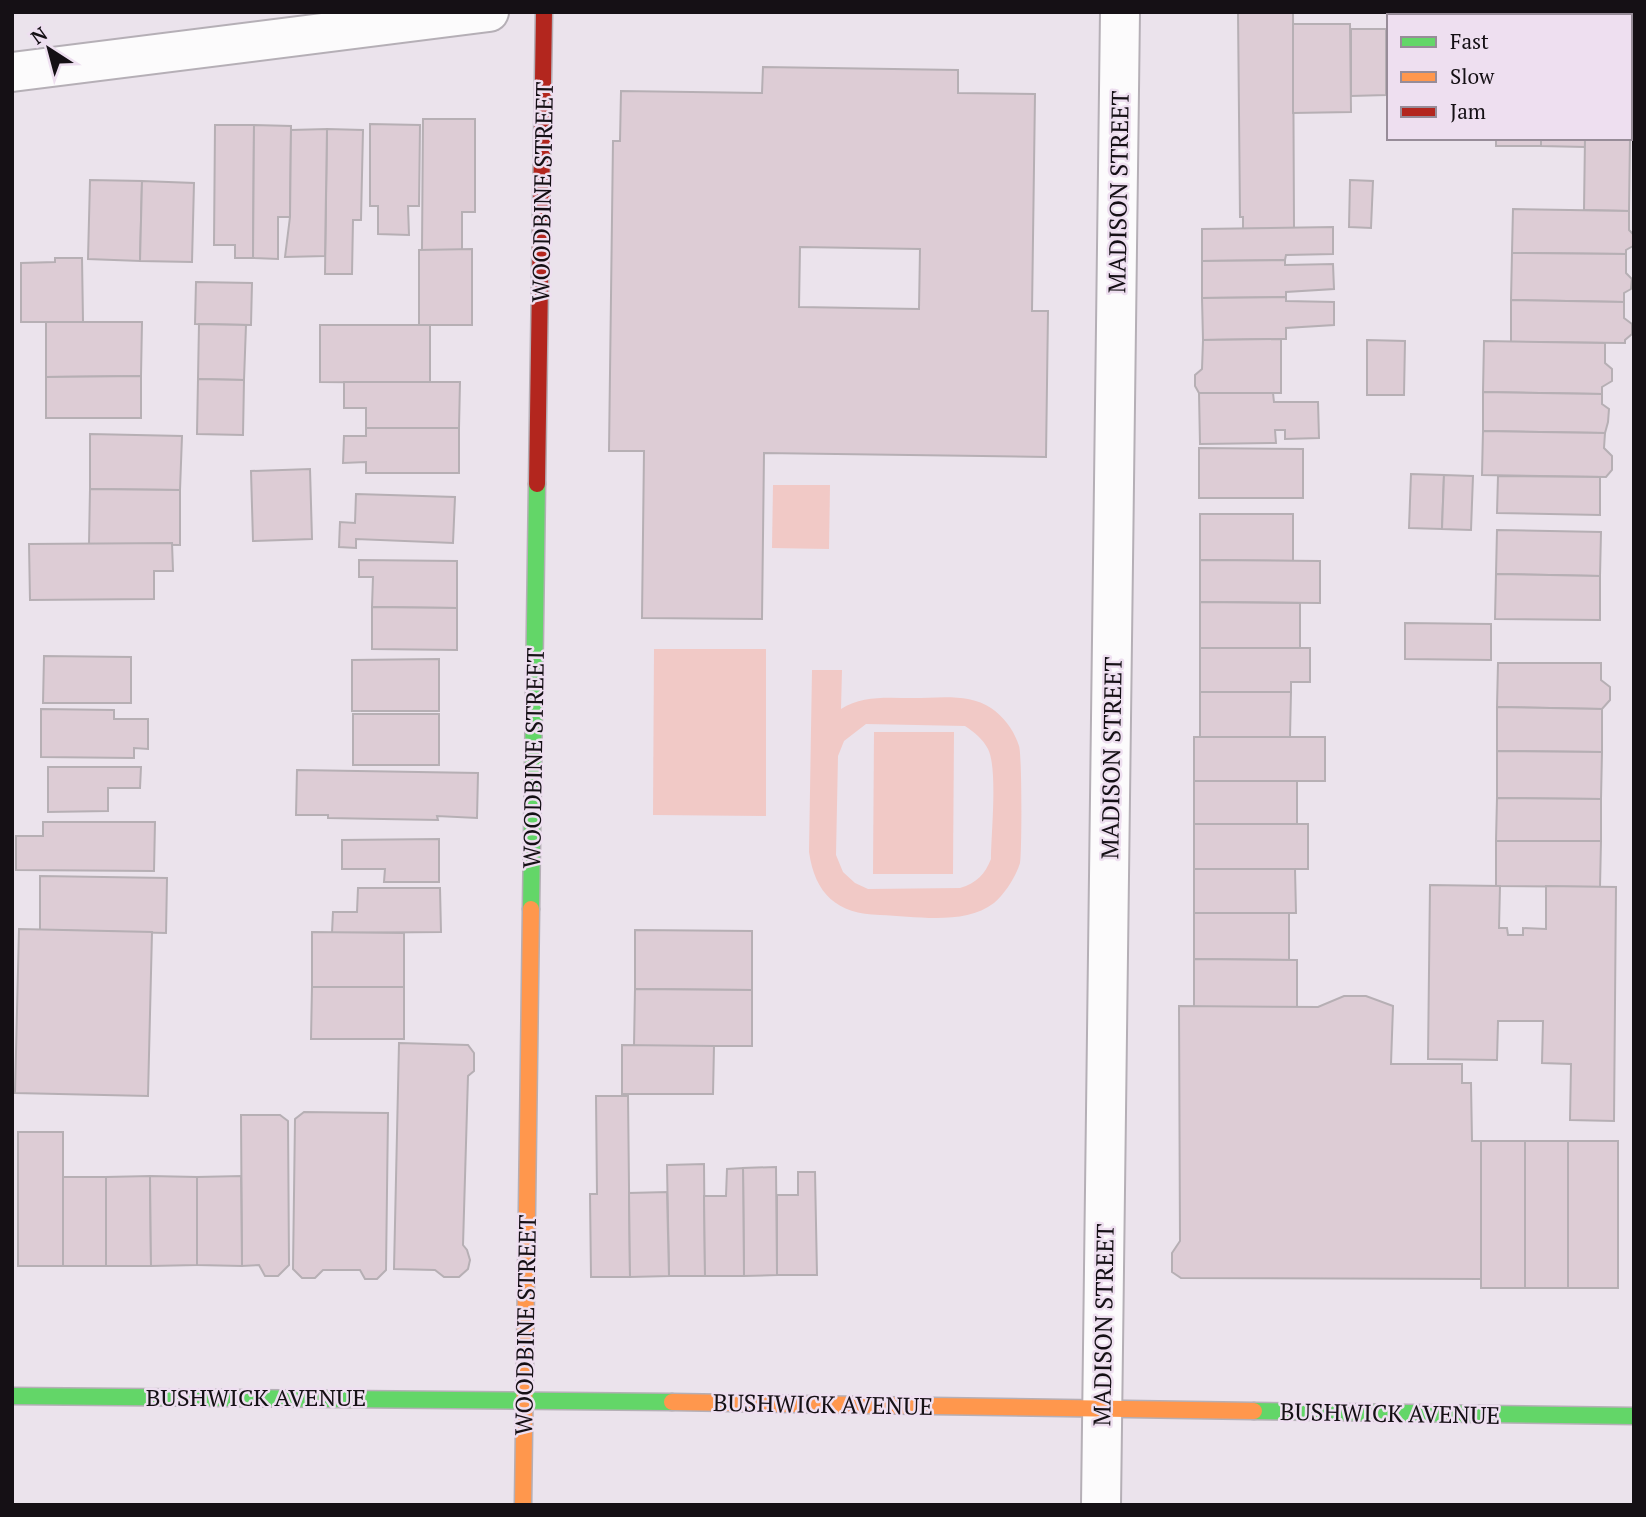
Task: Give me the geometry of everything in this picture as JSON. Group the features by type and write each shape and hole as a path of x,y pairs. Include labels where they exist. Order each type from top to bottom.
{"main road":[{"name":"WOODBINE STREET","path":"523,1505 544,12"},
{"name":"BUSHWICK AVENUE","path":"12,1396 524,1400 1634,1416"}],"street":[{"path":"12,72 489,12"},
{"name":"MADISON STREET","path":"1101,1505 1120,12"}],"shaded area":[{"path":"773,485 830,485 829,549 772,548"},
{"path":"654,649 766,649 766,816 653,815"},
{"path":"812,670 842,670 841,709 858,701 876,698 963,698 991,708 1011,729 1020,753 1020,863 1010,884 994,903 968,915 939,918 852,911 840,906 823,890 812,867 809,852","holes":["866,724 965,726 986,745 993,771 991,859 986,869 976,881 960,888 868,889 855,883 843,872 836,855 838,756 844,741"]},
{"path":"874,732 954,732 953,874 873,874"}],"building":[{"path":"1238,12 1293,12 1294,228 1243,229 1243,217 1240,217"},
{"path":"1435,12 1444,14 1408,14"},
{"path":"1498,12 1542,12 1542,14"},
{"path":"1542,12 1587,12 1587,14"},
{"path":"1587,12 1631,12 1631,14"},
{"path":"1293,24 1350,24 1351,112 1293,113"},
{"path":"1351,29 1386,29 1386,95 1351,96"},
{"path":"763,67 958,70 958,93 1035,94 1032,311 1048,311 1046,457 764,453 762,619 642,618 644,451 609,451 613,141 620,141 621,91 762,93","holes":["800,247 920,249 919,309 799,307"]},
{"path":"423,119 475,119 475,212 462,212 462,250 422,250"},
{"path":"370,124 420,125 419,206 408,206 409,235 378,234 378,206 370,206"},
{"path":"215,125 254,125 253,258 235,258 235,245 214,245"},
{"path":"254,125 291,126 290,217 278,217 278,259 253,258"},
{"path":"327,129 363,130 361,220 353,220 352,274 325,274"},
{"path":"327,129 325,256 285,257 290,217 291,130"},
{"path":"1496,140 1541,140 1541,146 1496,146"},
{"path":"1541,140 1585,140 1585,147 1541,146"},
{"path":"1585,140 1630,140 1629,211 1584,210"},
{"path":"90,180 142,181 140,261 88,259"},
{"path":"1350,180 1373,181 1371,228 1349,227"},
{"path":"142,181 194,183 192,262 140,261"},
{"path":"1513,209 1629,211 1629,230 1634,235 1633,246 1626,250 1626,254 1512,253"},
{"path":"1333,227 1333,254 1286,255 1285,260 1202,261 1202,229"},
{"path":"472,249 472,325 419,325 419,250"},
{"path":"1512,253 1626,254 1626,273 1632,279 1631,289 1624,293 1624,302 1511,300"},
{"path":"55,258 82,258 83,322 21,322 21,263 55,262"},
{"path":"1285,260 1285,265 1333,264 1334,289 1286,292 1286,297 1202,298 1202,261"},
{"path":"196,282 252,283 251,325 195,324"},
{"path":"1286,297 1286,301 1334,302 1334,325 1286,328 1286,339 1203,340 1202,298"},
{"path":"1511,300 1624,302 1624,318 1632,324 1632,334 1625,343 1511,342"},
{"path":"46,322 142,322 141,376 46,377"},
{"path":"199,324 246,325 244,380 198,379"},
{"path":"320,325 430,325 430,383 320,382"},
{"path":"1281,339 1281,393 1199,393 1195,386 1195,375 1202,369 1203,340"},
{"path":"1367,340 1405,341 1404,395 1367,395"},
{"path":"1484,341 1605,343 1605,363 1612,369 1612,381 1602,387 1602,394 1483,392"},
{"path":"141,376 141,418 46,418 46,377"},
{"path":"198,379 244,380 243,435 197,434"},
{"path":"344,382 460,382 459,428 366,428 366,408 344,408"},
{"path":"1483,392 1602,394 1602,404 1609,409 1605,433 1483,431"},
{"path":"1199,393 1273,393 1274,402 1318,402 1319,438 1285,439 1285,430 1275,430 1276,443 1200,444"},
{"path":"366,428 459,428 459,473 366,473 366,462 343,463 344,436 366,436"},
{"path":"1483,431 1605,433 1604,448 1612,456 1612,470 1606,477 1482,475"},
{"path":"90,434 182,436 180,490 90,489"},
{"path":"1199,448 1303,449 1303,498 1199,498"},
{"path":"310,469 312,539 253,541 251,471"},
{"path":"1411,474 1444,475 1442,529 1409,528"},
{"path":"1444,475 1473,476 1471,530 1442,529"},
{"path":"1498,476 1600,477 1600,515 1497,513"},
{"path":"90,489 180,490 180,545 89,544"},
{"path":"356,494 455,497 453,543 356,539 356,548 339,547 340,522 355,523"},
{"path":"1200,514 1293,514 1293,561 1200,560"},
{"path":"1497,530 1601,532 1600,576 1496,574"},
{"path":"172,543 173,571 154,571 154,599 30,600 29,544"},
{"path":"359,560 457,561 457,608 372,607 373,577 359,577"},
{"path":"1200,560 1320,561 1320,603 1200,602"},
{"path":"1496,574 1600,576 1600,620 1495,619"},
{"path":"1200,602 1300,603 1300,648 1200,648"},
{"path":"372,607 457,608 457,650 372,649"},
{"path":"1405,623 1491,624 1491,660 1405,659"},
{"path":"1200,648 1310,648 1310,682 1291,682 1291,692 1200,692"},
{"path":"44,656 131,657 131,703 43,703"},
{"path":"439,659 439,711 352,711 352,660"},
{"path":"1498,663 1601,663 1601,680 1610,687 1610,700 1602,709 1497,707"},
{"path":"1200,692 1291,692 1290,737 1200,737"},
{"path":"1497,707 1602,709 1602,752 1497,751"},
{"path":"41,709 114,710 114,719 148,719 148,749 134,748 134,758 41,757"},
{"path":"353,714 439,714 439,765 353,765"},
{"path":"1194,737 1325,737 1325,781 1194,781"},
{"path":"1497,751 1602,752 1601,799 1497,798"},
{"path":"48,767 141,767 140,788 108,788 108,811 48,812"},
{"path":"297,770 478,773 477,818 437,816 438,820 296,815"},
{"path":"1194,781 1297,781 1297,824 1194,824"},
{"path":"1497,798 1601,799 1601,841 1496,841"},
{"path":"43,822 155,822 154,871 16,870 16,836 43,836"},
{"path":"1194,824 1308,824 1308,869 1194,869"},
{"path":"439,839 439,882 384,882 385,869 342,869 342,840"},
{"path":"1496,841 1601,841 1600,887 1496,886"},
{"path":"1194,869 1295,869 1296,913 1194,913"},
{"path":"40,876 167,878 166,933 40,930"},
{"path":"1430,885 1500,886 1499,928 1507,928 1508,935 1523,935 1523,928 1546,929 1546,886 1616,887 1614,1121 1570,1120 1571,1064 1542,1063 1543,1021 1498,1021 1497,1060 1428,1059"},
{"path":"358,888 440,888 441,932 332,933 333,912 357,912"},
{"path":"1194,913 1289,913 1289,960 1194,959"},
{"path":"19,929 152,932 148,1096 15,1093"},
{"path":"635,930 752,931 752,990 635,989"},
{"path":"312,932 404,933 404,987 312,987"},
{"path":"1194,959 1297,960 1297,1007 1194,1007"},
{"path":"312,987 404,987 404,1039 311,1039"},
{"path":"635,989 752,990 752,1046 634,1046"},
{"path":"1344,996 1366,996 1393,1006 1391,1064 1462,1064 1462,1083 1471,1083 1472,1141 1481,1141 1481,1279 1181,1278 1172,1272 1172,1253 1180,1241 1179,1006 1318,1007"},
{"path":"399,1043 468,1045 474,1053 474,1071 468,1076 463,1245 470,1260 468,1269 459,1277 444,1277 435,1270 394,1269"},
{"path":"622,1045 714,1046 713,1094 622,1094"},
{"path":"596,1096 628,1096 630,1277 591,1277 590,1194 597,1194"},
{"path":"304,1112 388,1113 386,1270 377,1279 365,1279 360,1270 323,1270 315,1278 302,1278 293,1269 295,1119"},
{"path":"241,1115 280,1115 288,1121 289,1265 278,1276 265,1276 259,1265 242,1266"},
{"path":"18,1132 63,1132 63,1266 18,1266"},
{"path":"1481,1141 1525,1141 1525,1288 1481,1288"},
{"path":"1525,1141 1568,1141 1568,1288 1525,1288"},
{"path":"1568,1141 1618,1141 1618,1288 1568,1288"},
{"path":"704,1164 705,1276 669,1276 667,1165"},
{"path":"776,1167 777,1275 744,1276 743,1168"},
{"path":"743,1168 744,1276 705,1276 704,1196 726,1196 727,1169"},
{"path":"798,1172 815,1172 817,1275 777,1275 777,1195 798,1195"},
{"path":"150,1176 151,1266 106,1266 106,1177"},
{"path":"150,1176 197,1177 197,1265 151,1266"},
{"path":"241,1176 242,1266 197,1265 197,1177"},
{"path":"63,1177 106,1177 106,1266 63,1266"},
{"path":"667,1192 669,1276 630,1277 629,1193"}],"traffic: fast":[{"path":"531,909 537,484"},
{"path":"12,1396 672,1402"},
{"path":"1254,1411 1634,1416"}],"traffic: slow":[{"path":"523,1505 531,909"},
{"path":"672,1402 1254,1411"}],"traffic: jam":[{"path":"537,484 544,12"}]}
